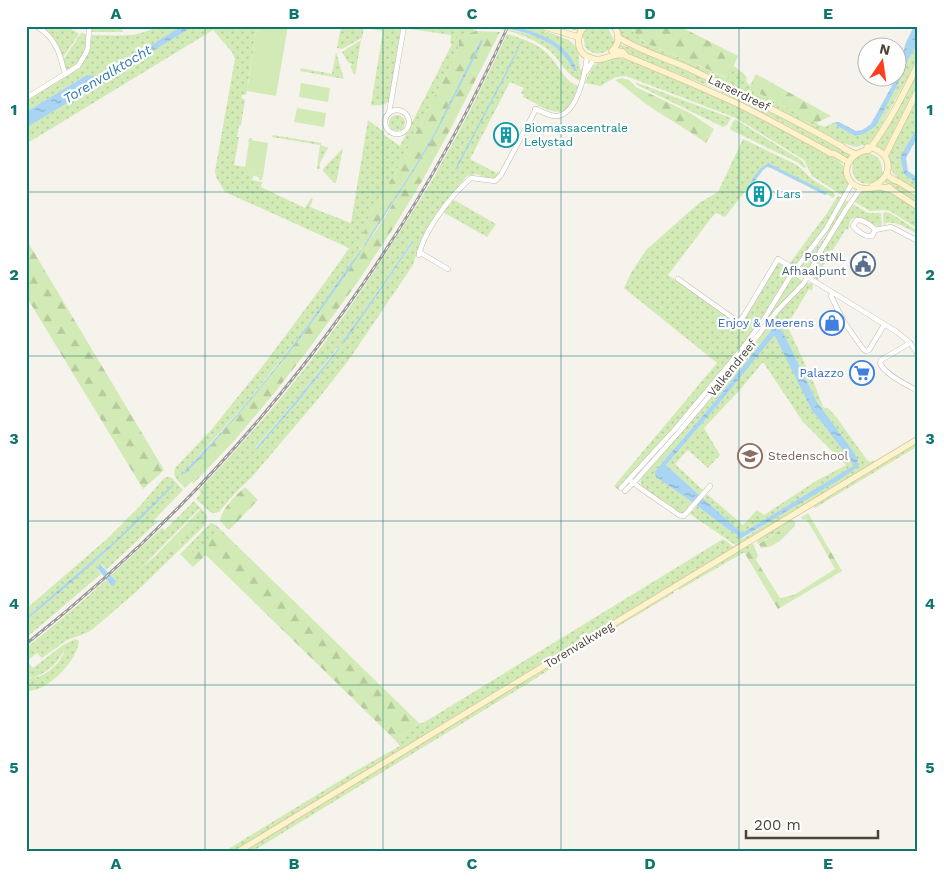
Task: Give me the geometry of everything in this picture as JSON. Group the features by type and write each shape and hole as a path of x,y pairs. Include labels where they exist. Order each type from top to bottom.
{"main road":[{"path":"542,26 578,39 585,51 595,58"},
{"path":"573,26 584,27 578,39 579,48 584,54 587,57 604,59 613,52 618,39 614,26"},
{"path":"610,26 618,39"},
{"name":"Larserdreef","path":"618,39 684,66 737,91 855,152"},
{"name":"Larserdreef","path":"613,52 679,77 736,103 835,154 848,164"},
{"path":"870,149 918,64"},
{"path":"885,156 918,90"},
{"path":"870,149 882,158 887,173 894,180 918,194"},
{"path":"880,184 887,173 888,164 885,156 878,150 870,149 855,152 848,164 848,175 852,183 862,187 880,184 889,186 918,208"},
{"path":"848,164 851,176 862,187"},
{"name":"Torenvalkweg","path":"239,851 918,439"}],"street":[{"path":"36,26 49,36 56,47 66,74"},
{"path":"26,98 78,66 88,47 90,26"},
{"path":"389,114 396,110 407,116 408,124 404,131 394,134 387,130 385,120 389,114 404,26"},
{"path":"586,72 587,57"},
{"path":"448,269 419,254 422,243 443,209 471,178 495,181 502,175 535,109 554,116 567,112 572,107 586,72 595,58"},
{"name":"Valkendreef","path":"624,489 742,349 764,319 784,285 826,230 852,183"},
{"name":"Valkendreef","path":"631,481 679,432 777,311 804,283 820,252 862,187"},
{"path":"857,220 861,220 875,230 872,236 868,237 853,226 857,220"},
{"path":"875,230 892,227 918,241"},
{"path":"678,279 737,321 742,317 778,259 902,336 918,354"},
{"path":"833,293 831,296 844,322 866,351 869,350 884,324"},
{"path":"910,343 881,360 880,363 882,368 904,384 918,391"},
{"path":"631,481 679,515 684,516 710,486"}],"green space":[{"path":"40,26 65,26 79,34 62,59"},
{"path":"92,26 120,26 123,32 92,32"},
{"path":"157,26 182,26 101,76 87,75 26,112 26,101 80,68 89,52 92,35 134,35"},
{"path":"194,26 257,26 246,95 242,95 242,98 245,100 237,137 239,137 234,165 245,167 245,173 263,176 262,180 259,180 259,177 253,176 252,180 262,182 261,187 305,208 311,198 313,199 310,207 351,223 368,120 400,146 452,44 450,43 451,35 409,29 407,26 456,26 477,30 457,39 459,44 457,53 395,173 369,216 362,240 357,245 361,250 320,309 248,401 177,480 174,474 175,468 212,429 265,363 349,248 225,192 216,177 215,171 235,59 232,52 213,30 26,144 26,128"},
{"path":"257,26 288,26 276,96 247,91"},
{"path":"341,26 401,26 389,101 387,103 371,105 383,31 364,28 362,38 342,49 337,48"},
{"path":"470,26 497,26 542,38 560,51 570,62 574,71 577,69 557,44 542,36 512,26 532,26 569,40 578,51 580,69 584,68 580,81 568,72 553,54 533,40 517,33 500,29"},
{"path":"590,26 609,29 615,42 605,52 593,53 585,47 584,39 581,36"},
{"path":"616,26 630,26 648,44 727,78 734,66 746,76 747,83 750,85 749,88 824,127 835,122 837,126 855,136 864,134 876,126 896,88 902,88 874,138 867,145 856,147 845,144 697,70 637,46 621,36"},
{"path":"630,26 679,26 738,56 728,78 648,44 637,36"},
{"path":"476,31 500,32 422,181 357,283 308,350 234,441 193,484 191,482 185,488 177,480 229,424 276,368 361,252 362,250 357,245 362,239 369,216 395,173 457,53 459,44 457,37","holes":["482,41 442,120 420,159 382,222 365,245 434,134"]},
{"path":"81,33 88,35 85,50 74,67 69,70 65,68 63,60"},
{"path":"507,34 540,48 549,55 569,81 578,86 569,108 560,112 538,106 523,97 524,95 521,93 524,88 510,82 470,159 497,173 499,170 496,179 476,174 467,176 440,209 419,245 413,265 348,361 251,478 219,512 210,512 196,499 201,493 199,490 293,384 361,291 431,183 468,115","holes":["411,242 413,242 343,343 342,342","338,347 340,348 297,403 256,450 255,448 296,401"]},
{"path":"361,40 355,76 350,66 352,65 351,63 349,64 342,52"},
{"path":"918,43 918,56 906,81 906,65"},
{"path":"620,44 671,64 735,94 851,155 847,159 789,126 711,87 617,49"},
{"path":"336,52 344,79 300,71 301,68 332,74"},
{"path":"615,57 646,67 717,98 838,160 846,170 849,186 843,196 812,176 804,160 736,118 626,76 616,77 600,86 585,83 596,64"},
{"path":"918,67 918,82 883,150 876,145 904,98"},
{"path":"756,74 831,116 816,123 749,88"},
{"path":"622,78 629,80 636,87 690,113 714,129 706,143 646,104 615,80"},
{"path":"635,82 731,118 727,125 723,127 637,85"},
{"path":"301,83 330,88 328,102 299,97"},
{"path":"918,95 918,126 900,157 904,174 918,184 918,191 896,177 892,172 888,161 888,153"},
{"path":"297,108 326,113 324,127 294,122"},
{"path":"397,115 403,117 405,123 403,129 397,131 391,129 389,123 391,117"},
{"path":"735,119 801,160 806,167 804,168 797,162 731,130 730,128"},
{"path":"273,135 321,143 321,145 328,148 320,163 320,169 317,169 320,145 272,137"},
{"path":"249,138 268,143 263,176 244,173"},
{"path":"743,139 797,165 812,179 835,195 833,198 826,192 767,164 750,183 725,217 716,213 712,217 668,275 738,324 753,305 777,264 781,263 790,271 765,315 745,343 656,449 618,490 614,486 717,363 624,288 646,250 699,203 718,192"},
{"path":"343,148 336,183 334,183 323,169"},
{"path":"869,153 879,159 883,175 872,183 859,182 853,174 852,162 860,155"},
{"path":"888,178 918,198 918,204 884,182"},
{"path":"880,188 895,194 918,210 918,229 890,211 870,211 853,201 859,193"},
{"path":"839,196 842,198 824,229 795,266 790,265 790,263"},
{"path":"454,200 496,224 487,237 443,212"},
{"path":"845,200 849,202 808,272 802,269 801,266 824,238"},
{"path":"851,203 868,213 881,213 882,228 865,219 853,218 848,230 846,229 817,276 820,278 817,281 812,275 818,259"},
{"path":"885,212 890,213 918,231 918,234 889,222 885,223 886,226 884,227 883,214"},
{"path":"26,239 164,470 143,489 26,296"},
{"path":"792,276 803,281 762,326"},
{"path":"806,283 813,284 812,291 809,289 787,325 823,407 829,409 837,418 867,460 870,462 875,460 875,463 738,547 690,514 697,506 736,534 740,539 744,538 859,463 853,451 817,402 780,327 773,328 717,399 656,470 656,477 692,502 682,514 643,489 641,479 777,313"},
{"path":"774,336 776,336 812,411 853,466 742,533 704,499 707,494 743,525 757,510 764,515 816,481 846,465 803,422 763,362 704,428 720,455 708,468 688,450 675,464 703,490 699,494 666,465"},
{"path":"918,442 918,446 814,507 815,504"},
{"path":"167,477 172,478 183,490 154,520 157,522 106,570 102,564 98,567 97,569 101,574 26,638 26,620 102,555 174,484 114,542 26,618 26,609 108,538"},
{"path":"245,487 258,500 229,530 220,521 221,516 230,502"},
{"path":"194,501 207,515 207,520 202,528 137,591 93,629 67,640 42,658 37,653 27,661 33,668 63,645 75,639 79,641 75,654 57,677 44,686 26,692 26,678 33,678 26,677 26,648 106,580 111,585 116,581 111,575 162,528 165,530","holes":["200,510 196,514 193,525 180,537 181,546 173,555 164,553 155,556 141,568","64,651 59,662 49,671 33,678 47,671 55,664"]},
{"path":"808,513 842,571 778,609 744,552 754,546 758,555 756,560 780,598 794,595 835,569 806,519 803,520 801,518"},
{"path":"196,514 198,522 180,537 181,547 173,555 164,553 155,556"},
{"path":"791,520 795,521 758,544 759,538"},
{"path":"795,521 795,526 780,541 771,546 761,548 759,544"},
{"path":"211,523 221,530 195,555 187,547"},
{"path":"221,530 419,723 395,740 206,555 193,567 180,554 187,547 195,555"},
{"path":"723,539 735,548 238,851 225,851 400,746 395,740 419,723 423,723"},
{"path":"751,543 755,546 679,590 678,588"},
{"path":"673,591 674,593 587,645 527,684 253,851 243,851"}],"water":[{"name":"Torenvalktocht","path":"182,26 194,26 26,128 26,112 87,75 101,76"},
{"path":"497,26 520,29 544,36 565,50 577,71 574,71 560,51 542,39 520,31"},
{"path":"914,26 918,26 918,43 906,65 906,43"},
{"path":"481,40 483,41 435,135 365,246 434,134"},
{"path":"521,41 508,71 456,170 455,169"},
{"path":"891,88 896,88 876,126 864,134 855,136 837,126 835,122 839,122 856,131 862,130 871,124"},
{"path":"918,126 918,136 906,158 908,171 918,178 918,184 904,174 900,157"},
{"path":"768,163 827,194 825,195 767,167 752,185 750,183 759,170"},
{"path":"412,241 344,343 342,342 379,290"},
{"path":"361,250 330,298 280,364 204,453 180,477 214,441 275,368"},
{"path":"780,327 817,402 853,451 859,466 740,539 736,534 656,477 655,473 773,328","holes":["775,336 812,411 853,466 742,533 666,465"]},
{"path":"339,347 297,403 256,450 255,449"},
{"path":"173,484 156,504 120,538 26,620 114,542"},
{"path":"100,564 116,581 114,586 97,568"}],"railway":[{"path":"26,644 102,581 173,513 241,440 304,364 363,284 416,201 465,115 508,26"}],"place":[{"name":"Biomassacentrale Lelystad","path":"506,135"},
{"name":"Lars","path":"759,194"},
{"name":"PostNL Afhaalpunt","path":"863,264"},
{"name":"Enjoy & Meerens","path":"832,323"},
{"name":"Palazzo","path":"862,373"},
{"name":"Stedenschool","path":"750,456"}]}
